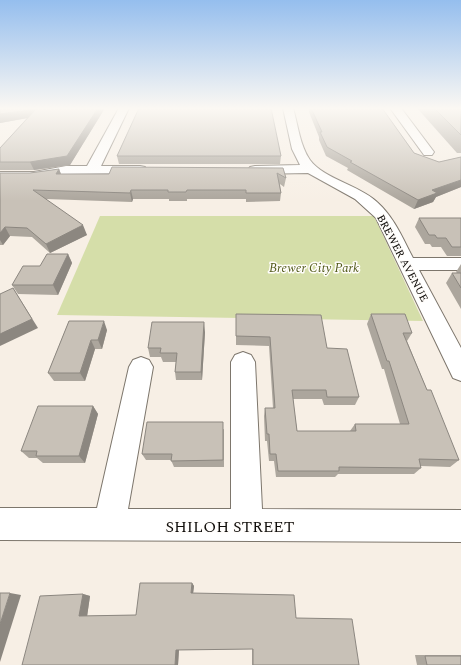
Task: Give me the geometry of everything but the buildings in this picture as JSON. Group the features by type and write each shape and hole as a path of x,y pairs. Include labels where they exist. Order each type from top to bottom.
{"street":[{"path":"92,170 108,139"},
{"name":"BREWER AVENUE","path":"297,139 302,157 311,169 359,195 376,208 456,350 461,371"},
{"path":"418,139 428,152"},
{"path":"241,170 311,169"},
{"path":"0,176 25,176 66,170 155,170"},
{"path":"408,264 461,264"},
{"path":"243,362 246,526"},
{"path":"109,525 140,367"},
{"name":"SHILOH STREET","path":"0,524 461,526"}],"green space":[{"name":"Brewer City Park","path":"100,216 374,216 423,321 57,315"}]}
